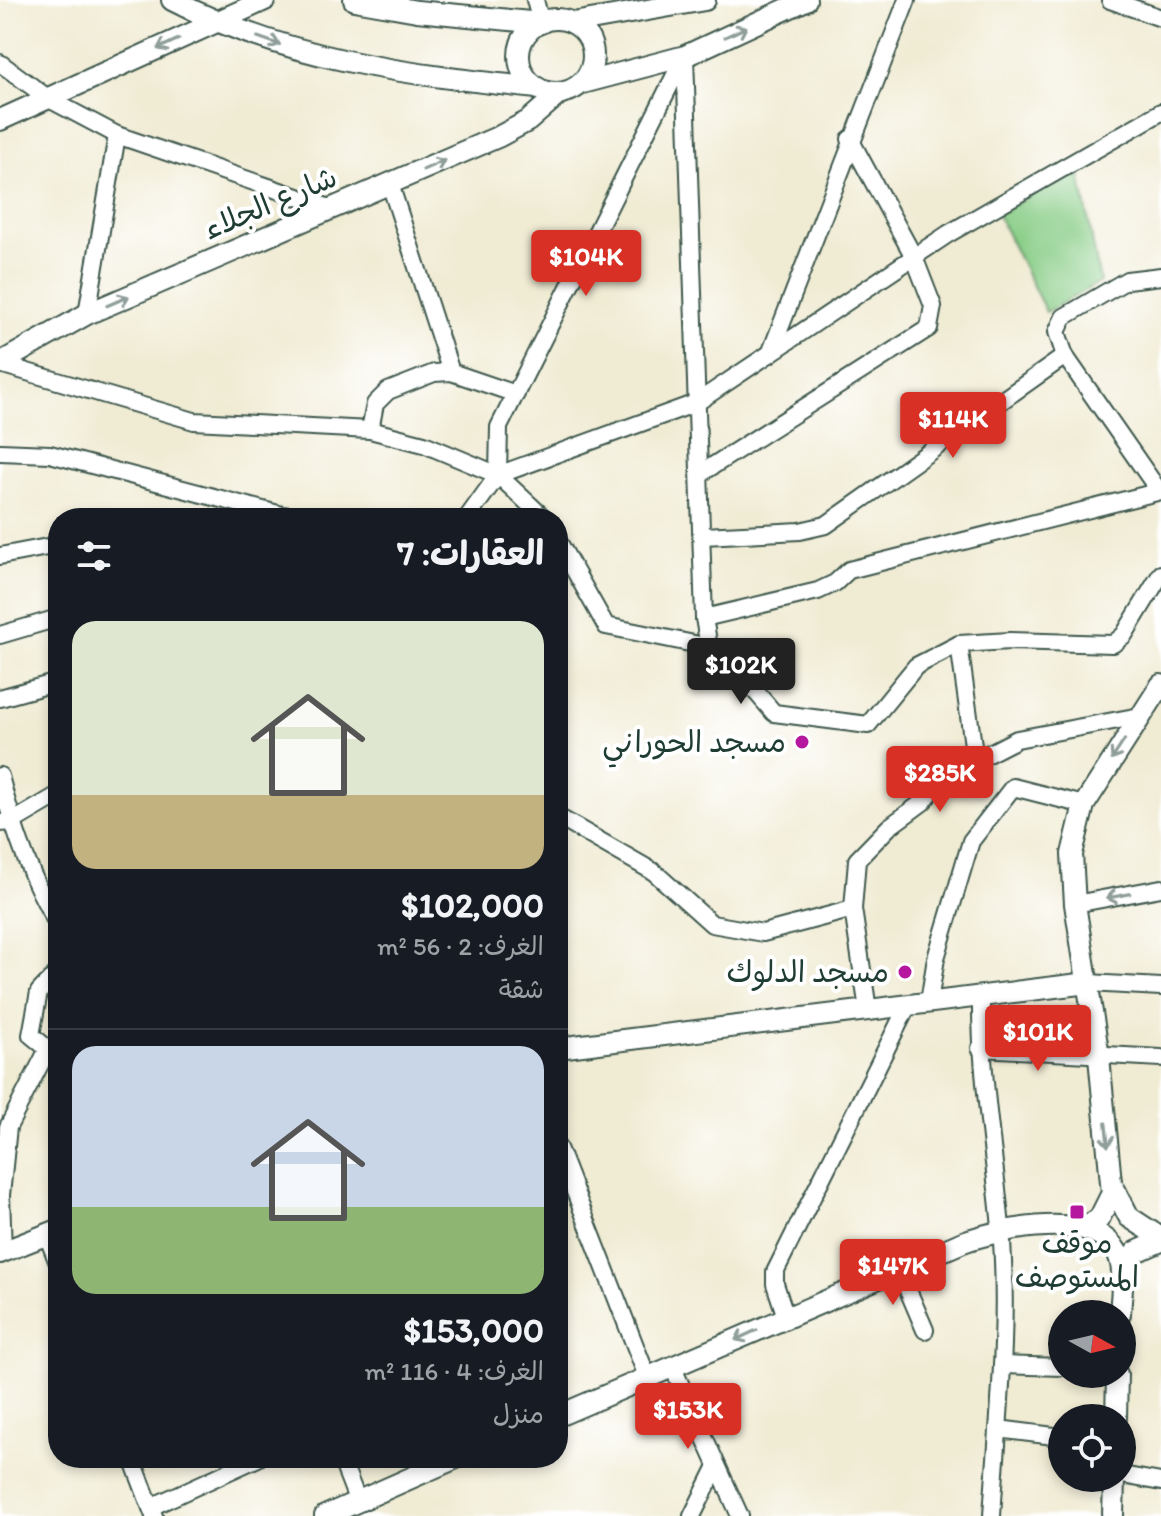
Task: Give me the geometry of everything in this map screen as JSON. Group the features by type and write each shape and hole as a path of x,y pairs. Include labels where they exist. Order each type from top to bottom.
{"main road":[{"path":"172,0 216,23 349,64 560,93 583,83 685,56 806,0"},
{"path":"0,120 265,0"},
{"path":"354,0 541,23 562,20 573,23 705,0"},
{"path":"537,88 522,71 520,48 532,29 541,23"},
{"path":"573,23 589,39 593,50 593,62 583,83"},
{"name":"شارع الجلاء","path":"0,364 87,314 333,209 528,121 560,93"},
{"path":"1083,1228 1106,1212 1112,1184 1099,1057 1075,904 1072,854 1084,805 1149,710 1161,685"},
{"path":"568,1047 1088,983"},
{"path":"1112,1184 1129,1217 1161,1239"},
{"path":"568,1412 963,1242 1001,1230 1083,1228 1113,1245 1122,1270 1121,1300"},
{"path":"2,1253 48,1234"},
{"path":"1122,1270 1136,1252 1161,1239"},
{"path":"325,1516 434,1468"},
{"path":"1113,1516 1114,1492"}],"street":[{"path":"535,0 541,23"},
{"path":"770,354 850,139 907,0"},
{"path":"1110,0 1161,18"},
{"path":"498,475 499,427 685,56"},
{"path":"685,56 704,618 709,647"},
{"path":"0,63 49,99 117,135 333,209"},
{"path":"474,508 498,475 696,403 914,257 1161,112"},
{"path":"87,314 117,135"},
{"path":"700,474 929,328 933,306 914,257 850,139"},
{"path":"390,184 451,372"},
{"path":"704,618 818,591 835,583 849,570 1160,491 1065,356 1057,332 1064,317 1127,280 1161,276"},
{"path":"703,536 800,531 826,525 1065,356"},
{"path":"0,364 194,421 370,430 424,444 498,475 533,508"},
{"path":"370,430 375,404 388,391 412,380 451,372 516,394"},
{"path":"0,452 50,454 255,508"},
{"path":"0,556 48,547"},
{"path":"568,559 606,626 709,647 732,664 774,713 868,725 916,666 959,644 1010,641 1113,644 1124,635 1161,574"},
{"path":"0,635 48,621"},
{"path":"959,644 975,760"},
{"path":"0,698 48,685"},
{"path":"868,1010 853,909 857,860 889,827 923,802 943,777 975,760 1017,739 1149,710"},
{"path":"0,776 6,823 48,908"},
{"path":"929,1002 936,958 971,841 1013,787 1084,805"},
{"path":"6,823 48,800"},
{"path":"568,823 654,872 712,924 763,933 853,909"},
{"path":"1075,904 1161,888"},
{"path":"2,1253 1,1195 8,1127 48,1049 31,1035 39,992 48,983"},
{"path":"1088,983 1161,987"},
{"path":"981,996 980,1048 1001,1230 1002,1365 992,1516"},
{"path":"786,1317 775,1284 775,1272 908,1005"},
{"path":"980,1048 1099,1057 1161,1058"},
{"path":"568,1174 648,1379"},
{"path":"899,1269 925,1330"},
{"path":"1002,1365 1048,1367"},
{"path":"673,1368 740,1516"},
{"path":"998,1429 1048,1435"},
{"path":"692,1516 717,1466"},
{"path":"136,1468 152,1512 238,1468"},
{"path":"345,1468 358,1502"},
{"path":"1136,1478 1161,1482"}],"green space":[{"path":"1079,169 1100,282 1046,312 997,214"}],"place":[{"name":"مسجد الحوراني","path":"802,742"},
{"name":"مسجد الدلوك","path":"905,972"},
{"name":"موقف المستوصف","path":"1077,1212"}]}
